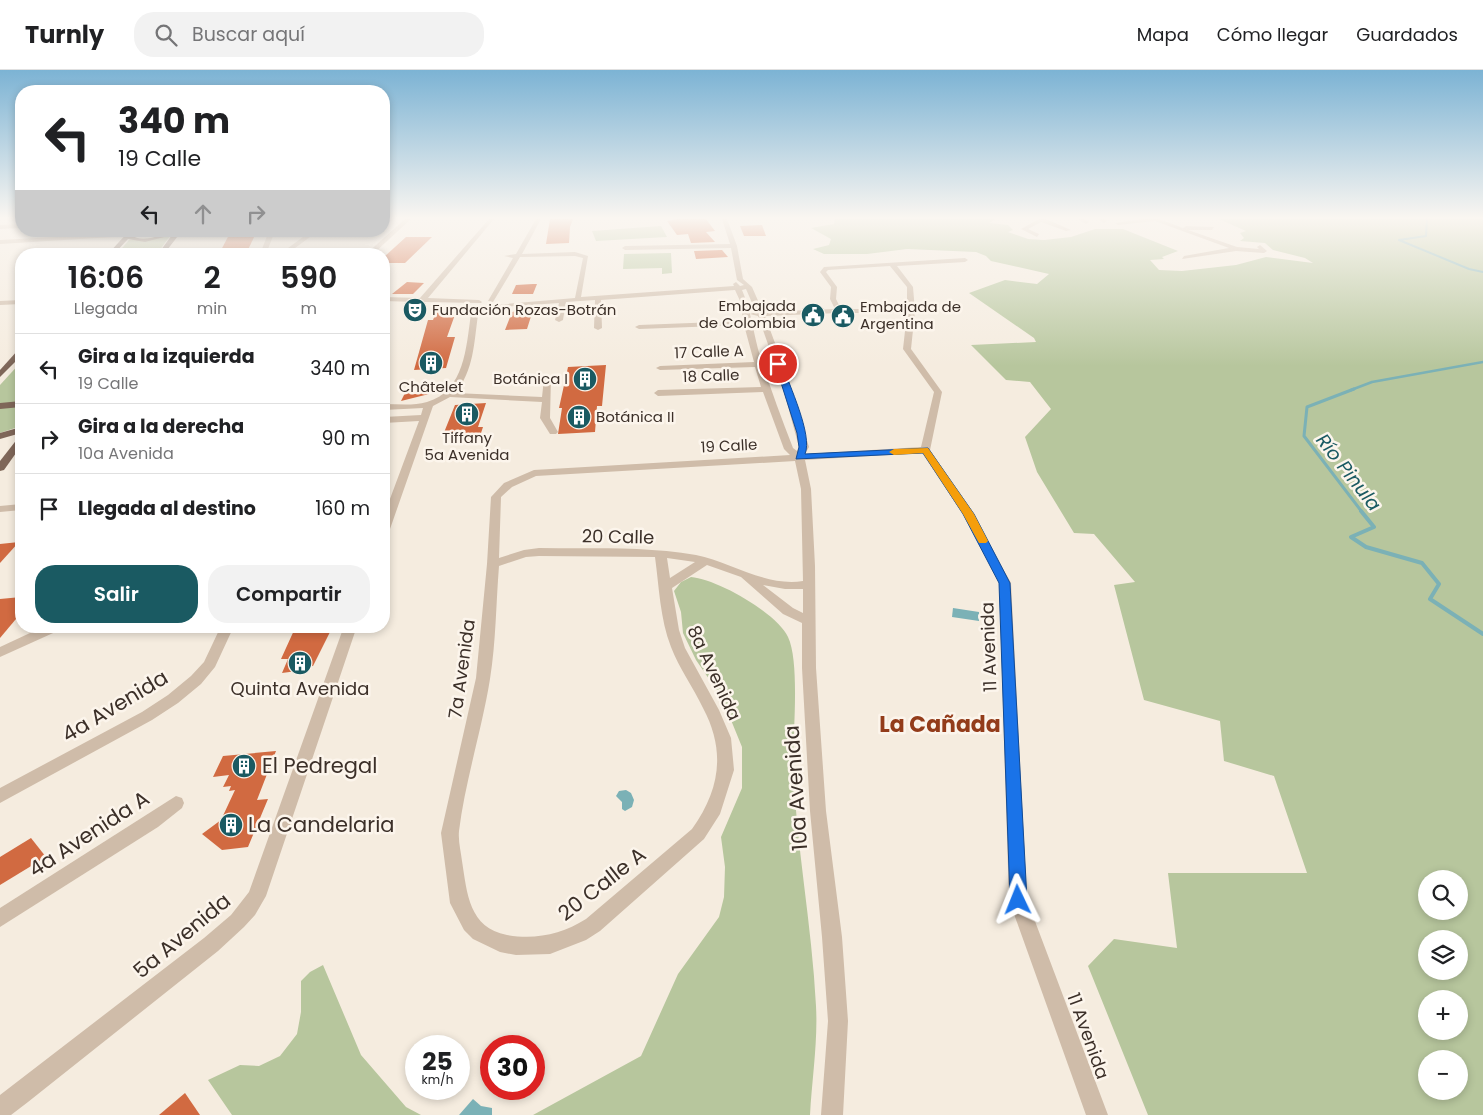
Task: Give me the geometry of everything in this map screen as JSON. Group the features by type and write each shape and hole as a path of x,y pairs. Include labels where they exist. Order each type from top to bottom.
{"main road":[{"path":"0,375 15,359"},
{"path":"0,406 15,405"},
{"path":"0,436 15,432"},
{"path":"0,468 15,448"}],"street":[{"path":"420,302 450,268"},
{"path":"483,305 508,268"},
{"path":"578,297 585,268"},
{"name":"10a Avenida","path":"738,268 746,318 760,364 801,433 804,447 799,457 806,489 809,584 808,621 818,811 832,937 838,1021 832,1115"},
{"path":"830,268 826,268 823,272 834,287 833,299 839,310"},
{"path":"895,268 910,287 911,311 907,349 938,392 925,450"},
{"path":"390,301 483,305 563,302 741,283"},
{"path":"483,305 741,283"},
{"name":"10a Avenida","path":"741,283 760,314 788,449 799,457"},
{"path":"390,407 429,405 450,394 463,380 488,290"},
{"path":"598,299 598,328"},
{"path":"0,303 15,302"},
{"path":"559,320 563,302"},
{"path":"639,327 746,318 760,314 839,310 911,311"},
{"name":"17 Calle A","path":"660,368 760,364"},
{"path":"548,379 545,418 553,432"},
{"name":"18 Calle","path":"658,393 773,383"},
{"path":"450,394 546,400"},
{"path":"390,512 429,405"},
{"path":"390,420 424,418"},
{"name":"19 Calle","path":"534,473 925,450"},
{"name":"11 Avenida","path":"925,450 968,514 1005,583 1018,900 1097,1115"},
{"name":"7a Avenida","path":"456,890 450,833 483,678 493,564 496,497 507,484 534,473"},
{"path":"0,509 15,508"},
{"name":"20 Calle","path":"493,564 524,554 539,552 661,555 705,560 741,574 775,584 798,586 809,584"},
{"name":"8a Avenida","path":"661,555 665,587 678,648 712,710 723,738 726,770 716,804"},
{"path":"665,587 705,560"},
{"name":"20 Calle","path":"741,574 788,611 808,621"},
{"path":"0,652 34,633"},
{"name":"4a Avenida","path":"0,796 147,716 173,699 196,680 210,664 225,633"},
{"name":"5a Avenida","path":"0,1109 214,941 250,909 257,896 349,633"},
{"name":"4a Avenida A","path":"0,918 152,822 176,803"},
{"name":"20 Calle A","path":"456,890 463,914 471,924 488,938 508,945 530,947 565,941 593,925 691,842 712,814 716,804"}],"green space":[{"path":"623,268 672,268 672,273 662,274 662,268"},
{"path":"1021,268 1157,268 1159,270 1182,271 1211,268 1483,268 1483,1115 1148,1115 1088,966 1114,939 1177,948 1168,873 1307,873 1274,776 1224,761 1220,721 1144,700 1114,585 1135,582 1094,534 1074,533 1037,472 1025,437 1051,409 1030,382 1006,380 971,345 1036,342 1034,338 969,293 1005,280 1037,284 1049,274"},
{"path":"15,369 15,403 0,404 0,385"},
{"path":"15,407 15,428 0,433 0,408"},
{"path":"691,577 716,584 759,608 782,628 792,648 795,680 793,765 795,795 816,1006 816,1046 810,1115 533,1115 641,1056 678,974 719,917 724,897 725,867 721,837 742,788 742,747 722,698 696,660 683,633 681,612 674,591 681,582"},
{"path":"323,965 361,1055 406,1107 421,1115 232,1115 208,1080 240,1065 259,1066 280,1056 297,1034 301,1012 301,981 310,972"}],"water":[{"path":"953,608 979,612 979,621 952,617"},
{"path":"626,790 631,793 634,800 632,807 625,811 622,809 622,802 616,796 619,791"},
{"path":"473,1099 481,1106 492,1108 492,1115 459,1115"}],"building":[{"path":"407,282 424,283 413,294 392,294"},
{"path":"537,284 533,294 512,294 516,285"},
{"path":"528,308 527,310 533,310 527,329 505,330 512,312"},
{"path":"457,309 447,337 455,337 446,368 414,370 428,320 433,320 437,310"},
{"path":"606,365 602,406 597,406 595,432 558,434 562,408 559,408 568,367"},
{"path":"437,387 437,392 401,401 407,389"},
{"path":"486,403 478,427 483,427 479,439 450,440 452,434 443,435 455,405"},
{"path":"15,542 15,546 0,563 0,544"},
{"path":"15,598 15,620 0,638 0,599"},
{"path":"293,633 330,633 313,666 298,667 297,671 282,673 288,659 281,659"},
{"path":"276,751 257,800 268,799 248,847 222,850 202,834 221,820 235,790 229,791 231,786 223,787 229,775 213,777 223,756"},
{"path":"31,838 46,857 0,885 0,857"},
{"path":"185,1093 200,1115 159,1115"}],"waterway":[{"name":"Río Pinula","path":"1466,268 1483,272"},
{"name":"Río Pinula","path":"1351,390 1372,382 1483,362"},
{"name":"Río Pinula","path":"1354,389 1307,407 1304,436 1362,512"},
{"name":"Río Pinula","path":"1361,511 1374,527 1351,537 1366,547 1422,563 1439,584 1430,599 1483,634"}],"slow traffic":[{"path":"894,452 925,450 968,514 983,541"}],"place":[{"name":"Fundación Rozas-Botrán","path":"415,310"},
{"name":"Embajada de Colombia","path":"813,315"},
{"name":"Embajada de Argentina","path":"843,316"},
{"name":"Châtelet","path":"431,363"},
{"name":"Botánica I","path":"585,379"},
{"name":"Tiffany 5a Avenida","path":"467,414"},
{"name":"Botánica II","path":"579,417"},
{"name":"Quinta Avenida","path":"300,663"},
{"name":"El Pedregal","path":"244,766"},
{"name":"La Candelaria","path":"231,825"}],"district":[{"name":"La Cañada","path":"940,724"}],"route":[{"path":"778,364 801,433 804,447 799,457 925,450 968,514 1005,583 1018,900"}]}
